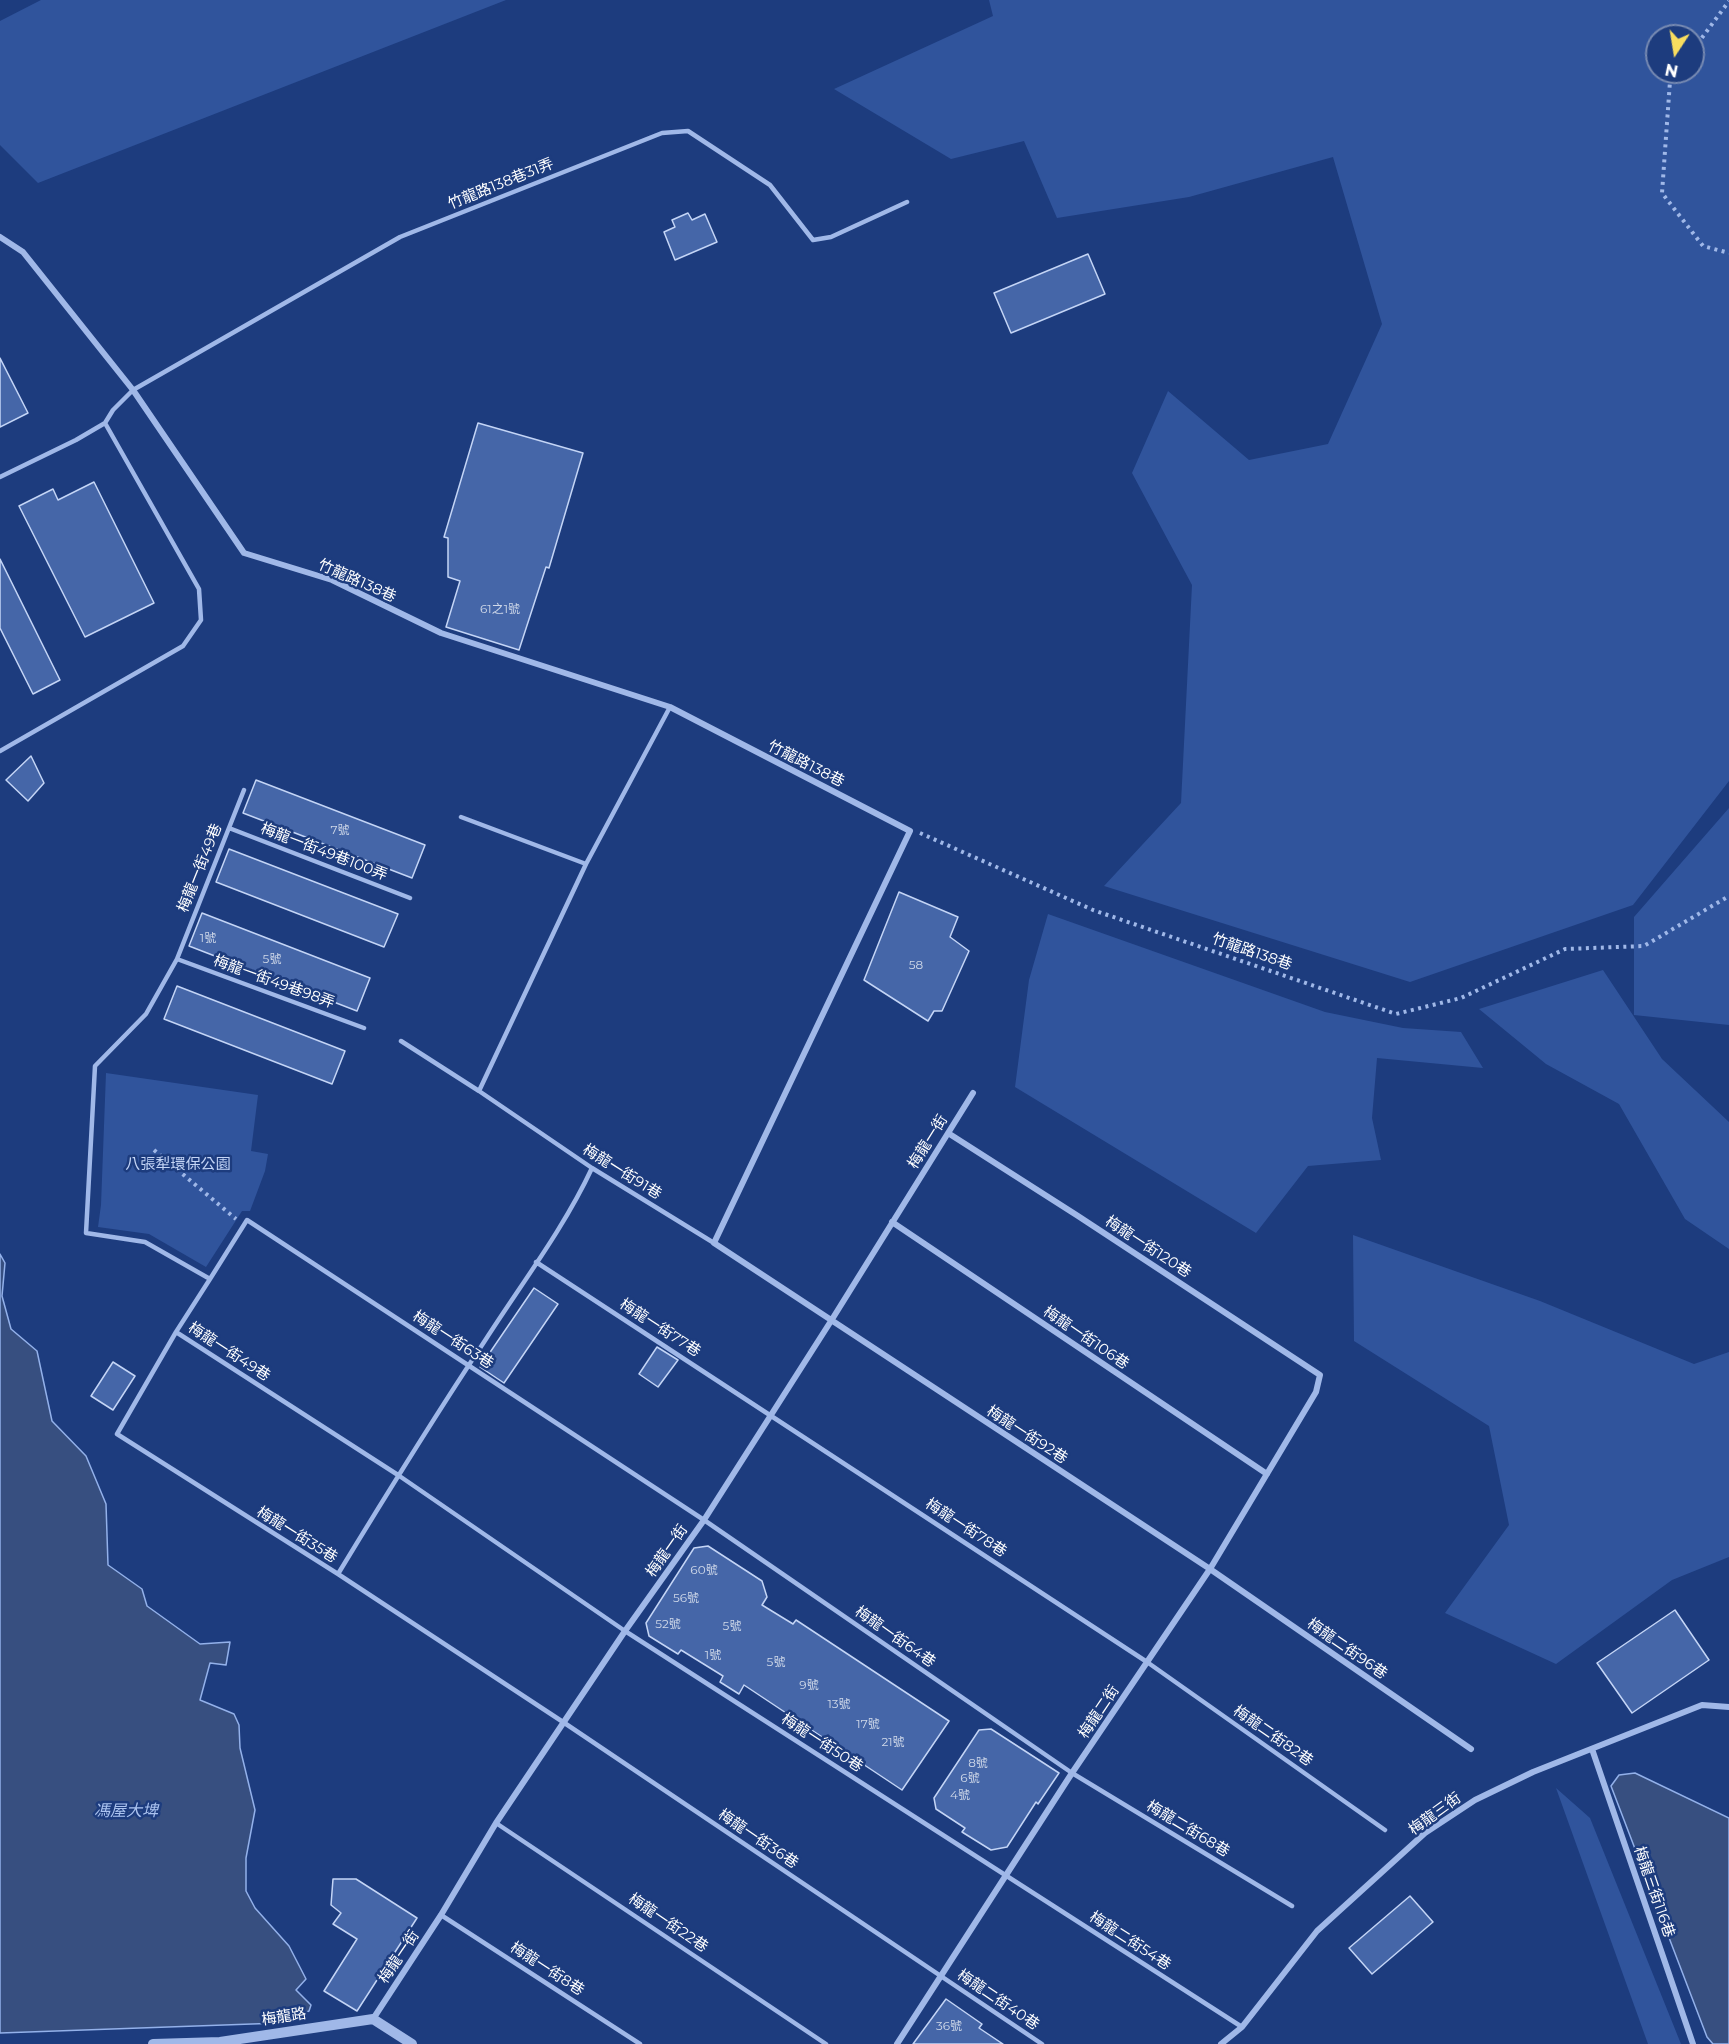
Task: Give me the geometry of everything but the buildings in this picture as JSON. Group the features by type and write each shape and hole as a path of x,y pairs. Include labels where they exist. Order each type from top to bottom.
{"street":[{"name":"竹龍路138巷","path":"0,237 23,252 133,390 244,554 332,580 441,633 670,707 910,831"},
{"path":"714,1243 910,831"},
{"name":"梅龍一街","path":"373,2019 441,1915 496,1823 625,1631 704,1520 973,1093"},
{"name":"梅龍一街120巷","path":"948,1133 1078,1215 1320,1375 1316,1392"},
{"name":"梅龍一街106巷","path":"892,1222 1267,1474"},
{"name":"梅龍一街91巷","path":"714,1243 831,1321"},
{"name":"梅龍一街92巷","path":"831,1321 1210,1569"},
{"name":"梅龍二街","path":"897,2044 1072,1773 1210,1569 1316,1392"},
{"name":"梅龍二街96巷","path":"1210,1569 1470,1749"},
{"name":"梅龍三街","path":"1221,2044 1242,2026 1317,1931 1425,1833 1475,1800 1533,1772 1702,1705 1729,1707"},
{"name":"梅龍三街116巷","path":"1592,1749 1693,2044"},
{"path":"373,2019 412,2044"},
{"name":"梅龍路","path":"153,2044 220,2042 373,2019"}],"lane":[{"name":"竹龍路138巷31弄","path":"105,423 113,410 133,390 400,237 662,134 688,131 770,185 813,240 831,237 907,202"},
{"path":"0,477 76,440 105,423 199,589 201,620 183,646 0,752"},
{"path":"479,1091 586,864 670,707"},
{"name":"梅龍一街49巷","path":"244,790 177,959 147,1014 95,1066 86,1233 145,1242 210,1279 176,1332 398,1475 625,1631"},
{"path":"461,817 586,864"},
{"name":"梅龍一街49巷100弄","path":"229,828 410,898"},
{"name":"梅龍一街49巷98弄","path":"177,959 364,1028"},
{"name":"梅龍一街91巷","path":"401,1041 592,1168 714,1243"},
{"path":"338,1574 398,1475 582,1190 592,1168"},
{"name":"梅龍一街63巷","path":"244,1225 248,1220 704,1520"},
{"path":"210,1279 244,1225"},
{"name":"梅龍一街77巷","path":"536,1262 771,1414"},
{"name":"梅龍一街35巷","path":"176,1332 117,1434 338,1574 563,1722"},
{"name":"梅龍一街78巷","path":"771,1414 1148,1662"},
{"name":"梅龍一街64巷","path":"704,1520 1072,1773"},
{"name":"梅龍一街50巷","path":"625,1631 1006,1876"},
{"name":"梅龍二街82巷","path":"1148,1662 1385,1830"},
{"name":"梅龍一街36巷","path":"563,1722 940,1976"},
{"name":"梅龍二街68巷","path":"1072,1773 1292,1906"},
{"name":"梅龍一街22巷","path":"496,1823 826,2044"},
{"name":"梅龍二街54巷","path":"1006,1876 1242,2026"},
{"name":"梅龍一街8巷","path":"441,1915 640,2044"},
{"name":"梅龍二街40巷","path":"940,1976 1042,2044"}],"path":[{"path":"1705,34 1729,2"},
{"path":"1670,84 1662,193 1703,246 1729,254"},
{"name":"竹龍路138巷","path":"910,831 924,834 1093,910 1396,1014 1461,998 1565,949 1644,946 1729,896"},
{"path":"154,1150 244,1225"}],"green space":[{"path":"41,0 506,0 38,183 0,145 0,21"},
{"path":"989,0 1729,0 1729,781 1633,905 1410,982 1104,886 1181,803 1192,585 1132,473 1168,391 1249,460 1328,444 1382,324 1333,157 1189,197 1057,218 1024,141 951,159 834,89 993,16"},
{"path":"1729,808 1729,1025 1634,1015 1634,917"},
{"path":"1048,914 1325,1012 1403,1028 1461,1032 1483,1068 1377,1058 1372,1118 1381,1160 1308,1166 1256,1233 1015,1087 1029,980"},
{"path":"1603,970 1662,1059 1729,1122 1729,1249 1685,1219 1619,1104 1546,1064 1479,1009"},
{"name":"八張犁環保公園","path":"106,1073 258,1095 251,1151 268,1154 265,1171 250,1211 242,1211 206,1267 149,1234 98,1227 101,1205"},
{"path":"1353,1235 1540,1301 1694,1364 1729,1352 1729,1557 1672,1580 1556,1664 1445,1613 1509,1525 1489,1426 1354,1341"},
{"path":"1556,1788 1590,1818 1681,2044 1648,2044"}],"water":[{"name":"馮屋大埤","path":"0,1254 5,1263 2,1296 11,1329 37,1351 52,1421 86,1456 106,1504 108,1565 142,1589 147,1606 200,1644 230,1642 226,1665 210,1663 200,1700 234,1714 239,1725 240,1748 255,1810 246,1858 246,1891 255,1908 289,1946 306,1979 296,1990 311,2005 309,2011 280,2023 0,2033"},
{"path":"1635,1773 1729,1818 1729,2044 1713,2044 1707,2037 1611,1786 1619,1775"}]}
